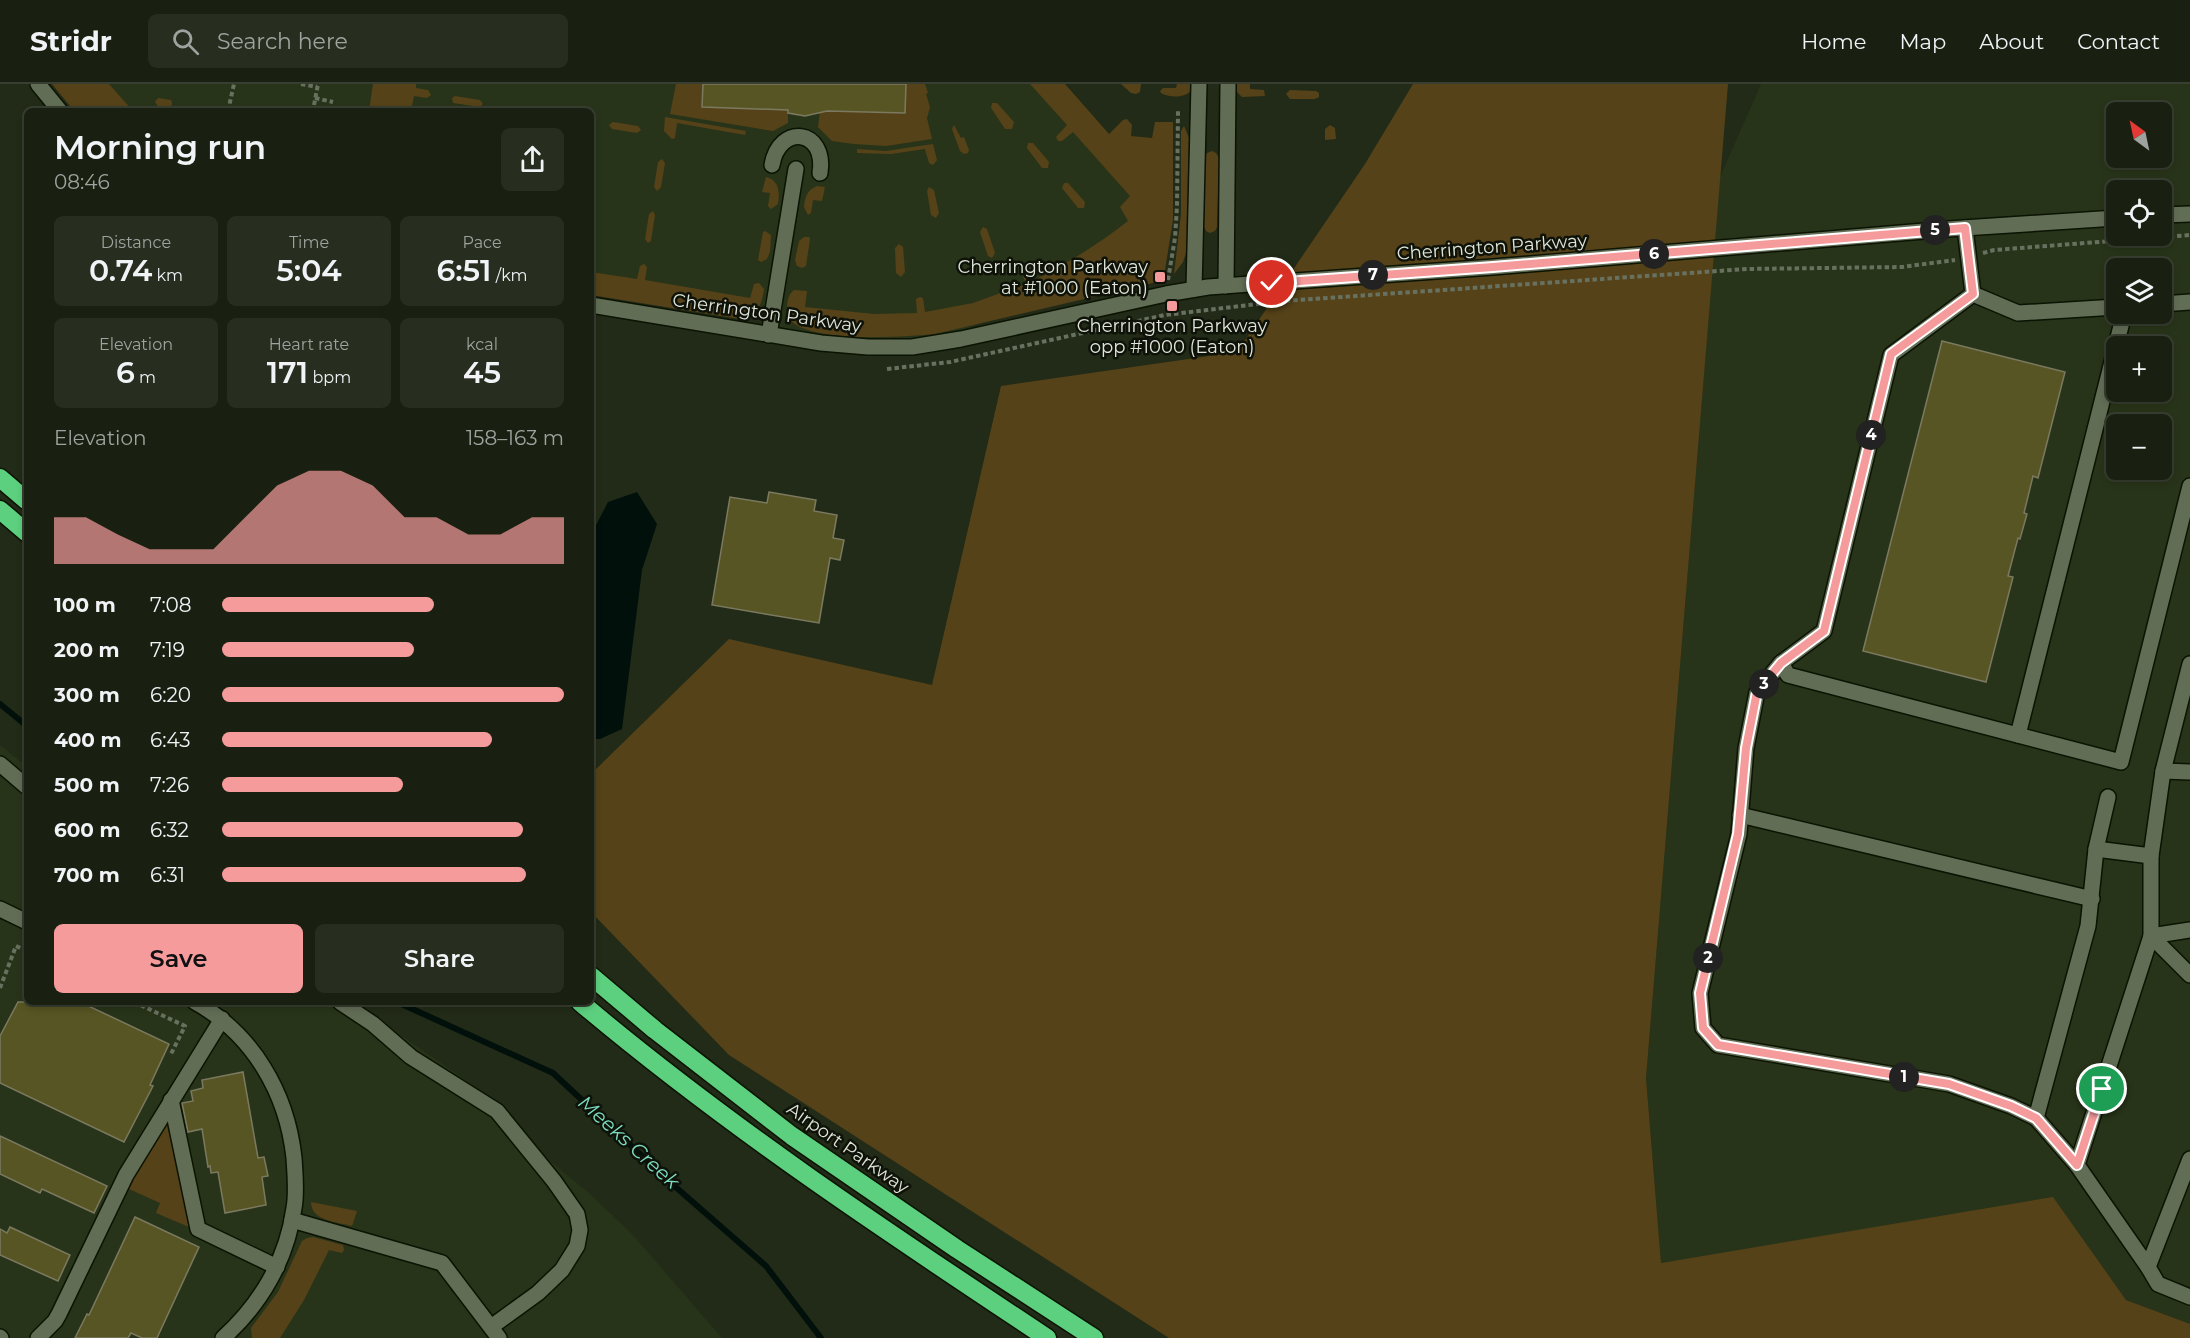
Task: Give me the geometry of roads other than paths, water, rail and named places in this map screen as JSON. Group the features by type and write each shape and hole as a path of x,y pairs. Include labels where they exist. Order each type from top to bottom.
{"highway":[{"path":"0,478 24,498"},
{"path":"0,510 24,530"},
{"path":"0,520 24,540"},
{"name":"Airport Parkway","path":"594,979 655,1030 792,1136 1094,1338"},
{"path":"584,1005 744,1131 900,1241 1047,1338"}],"street":[{"path":"38,84 58,108"},
{"path":"1194,289 1199,84"},
{"path":"1226,286 1228,84"},
{"path":"772,165 780,144 789,139 804,138 813,142 819,150 822,159 820,173"},
{"path":"769,335 796,169"},
{"path":"2172,215 2190,214"},
{"name":"Cherrington Parkway","path":"594,306 848,346 929,345 1194,289 2106,219"},
{"path":"1965,228 1973,294"},
{"path":"1973,294 2018,313 2106,308"},
{"path":"1973,294 1891,354 1824,631 1781,663 1757,692 1746,748 1738,834 1700,993 1703,1028 1718,1045 1949,1084 2011,1106 2036,1118 2077,1165 2158,1284 2190,1297"},
{"path":"2172,303 2190,302"},
{"path":"2018,735 2121,324"},
{"path":"1781,663 1788,675 2121,762 2190,486"},
{"path":"2077,1165 2151,936 2151,856 2163,771 2190,664"},
{"path":"0,764 24,784"},
{"path":"2163,771 2190,772"},
{"path":"2036,1118 2085,938 2092,898 2096,849 2108,797"},
{"path":"1740,815 2092,898"},
{"path":"2096,849 2151,856"},
{"path":"0,909 24,921"},
{"path":"2151,936 2190,930"},
{"path":"2151,936 2190,975"},
{"path":"200,1005 222,1019 239,1034 262,1064 280,1101 292,1142 296,1186 292,1220 277,1267 258,1300 230,1336"},
{"path":"292,1220 442,1263 495,1332 562,1270 577,1246 580,1230 577,1214 554,1181 497,1111 411,1057 374,1024 345,1005"},
{"path":"38,1338 59,1314 126,1175 222,1019"},
{"path":"171,1100 198,1229 277,1267"},
{"path":"2148,1267 2190,1159"}],"waterway":[{"name":"Meeks Creek","path":"0,704 24,724"},
{"name":"Meeks Creek","path":"404,1005 553,1073 671,1183 766,1266 821,1338"}],"place":[{"name":"Cherrington Parkway at #1000 (Eaton)","path":"1160,277"},
{"name":"Cherrington Parkway opp #1000 (Eaton)","path":"1172,306"}]}
